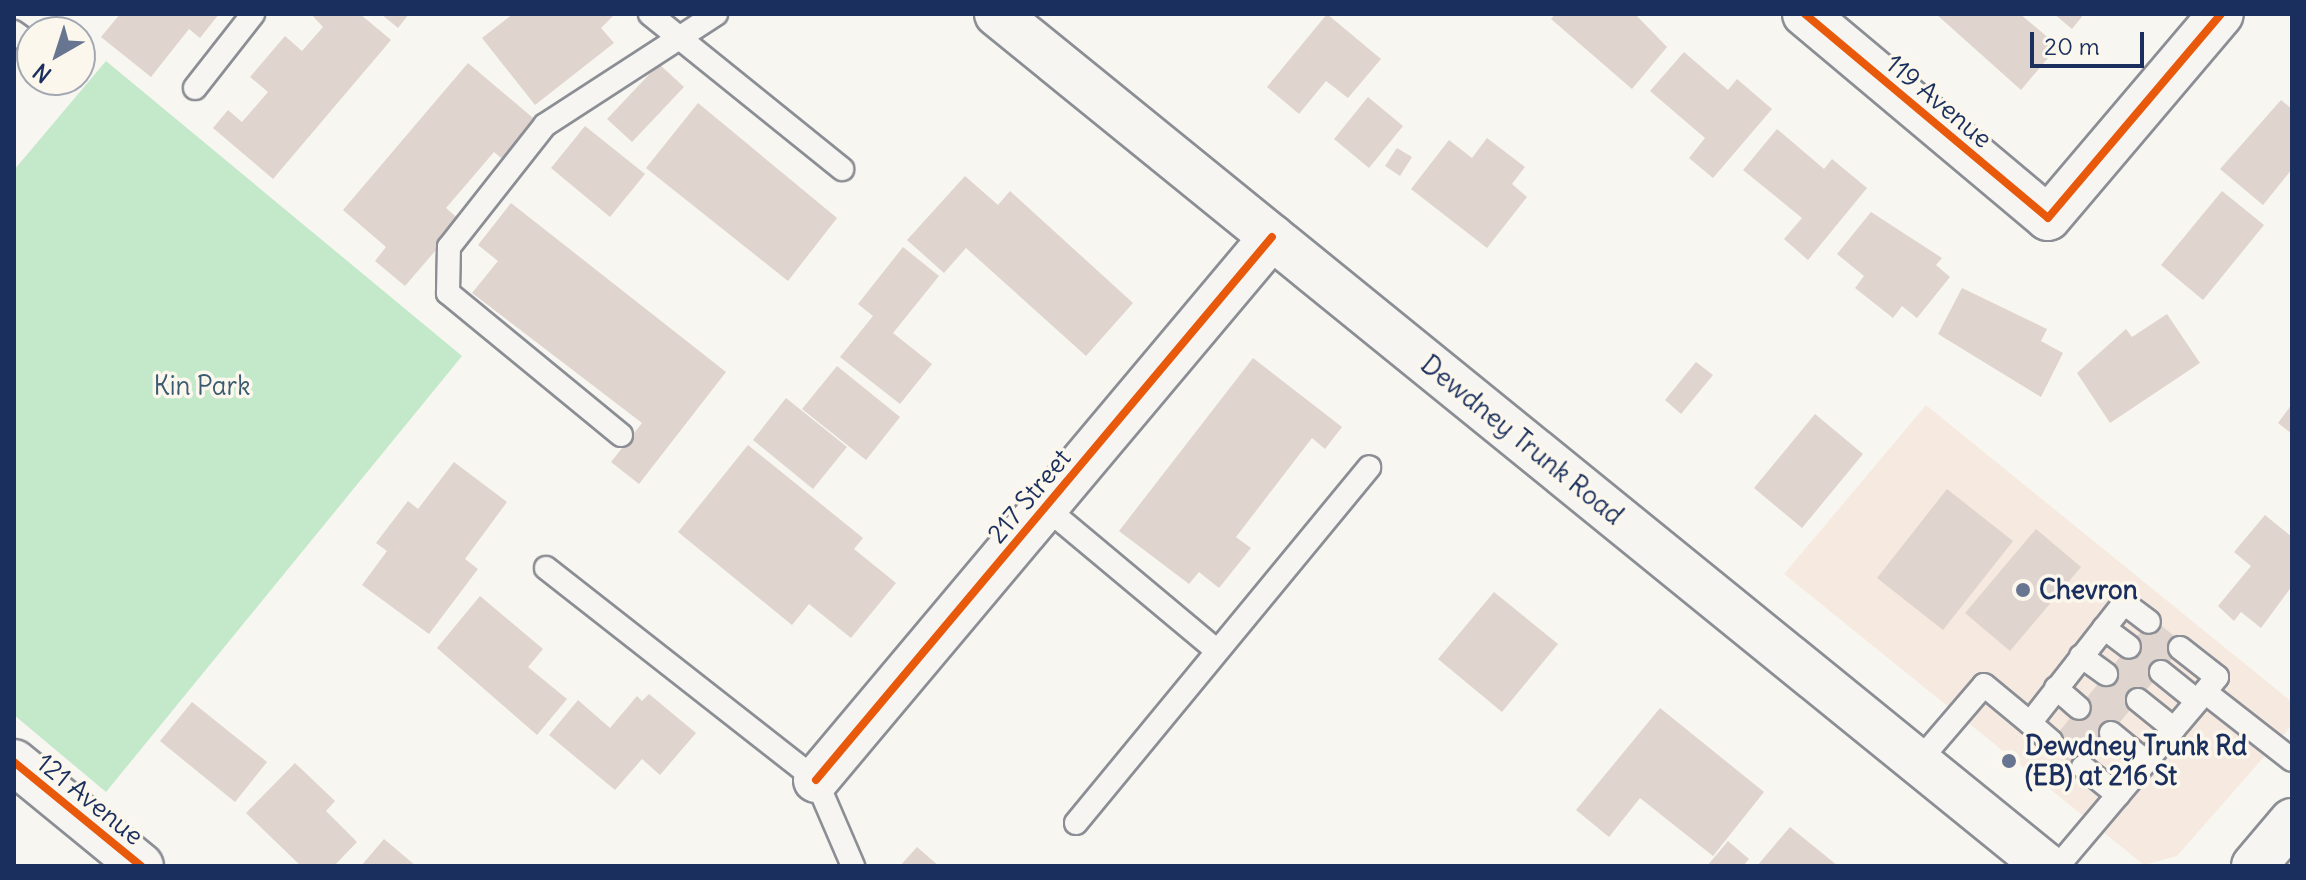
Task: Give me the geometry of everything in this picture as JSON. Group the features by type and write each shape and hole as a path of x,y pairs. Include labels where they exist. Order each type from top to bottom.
{"street":[{"name":"Dewdney Trunk Road","path":"997,14 2046,866"},
{"name":"119 Avenue","path":"1805,14 2048,218 2221,14"},
{"name":"217 Street","path":"816,780 1272,237"},
{"name":"121 Avenue","path":"14,762 141,866"},
{"path":"2254,866 2292,821"}],"lane":[{"path":"195,88 253,14"},
{"path":"650,14 842,169"},
{"path":"621,435 448,293 449,247 545,125 716,14"},
{"path":"1076,823 1369,467"},
{"path":"1045,507 1217,651"},
{"path":"546,568 816,780 853,866"},
{"path":"2030,723 2124,603 2149,622"},
{"path":"2104,628 2129,647"},
{"path":"2058,866 2217,677 2180,648"},
{"path":"2081,656 2106,674"},
{"path":"2161,672 2292,760"},
{"path":"1918,762 1984,685 2051,741"},
{"path":"2056,688 2079,708"},
{"path":"2138,700 2174,729"},
{"path":"2111,733 2146,762"},
{"path":"2083,767 2118,795"}],"shaded area":[{"path":"1926,405 2292,702 2292,725 2177,856 2144,865 1784,574"}],"green space":[{"name":"Kin Park","path":"106,61 462,356 106,792 14,715 14,170 76,96 96,96 96,73"}],"building":[{"path":"120,14 219,14 200,38 189,29 151,77 101,37"},
{"path":"311,14 360,14 391,40 273,179 213,128 228,110 242,122 268,92 250,77 285,36 302,51 323,27"},
{"path":"381,14 409,14 398,28"},
{"path":"513,14 615,14 601,28 614,43 535,105 482,38"},
{"path":"1327,14 1381,59 1348,98 1326,81 1299,114 1267,87"},
{"path":"1555,14 1635,14 1667,47 1632,89 1551,19"},
{"path":"1936,14 2020,14 2058,46 2021,90"},
{"path":"2054,14 2084,14 2072,29"},
{"path":"1684,52 1728,90 1737,79 1772,109 1713,178 1689,158 1705,138 1650,91"},
{"path":"468,63 539,123 506,162 494,152 446,208 461,221 405,286 375,261 386,247 343,210"},
{"path":"659,64 684,87 632,142 607,119"},
{"path":"1368,97 1403,126 1369,168 1334,139"},
{"path":"2281,100 2292,109 2292,169 2263,205 2220,169"},
{"path":"698,103 837,218 788,281 646,168"},
{"path":"585,126 645,174 610,217 551,168"},
{"path":"1777,129 1824,169 1832,159 1867,188 1808,260 1784,239 1802,218 1743,170"},
{"path":"1487,138 1525,167 1512,184 1527,197 1487,248 1411,189 1449,140 1472,158"},
{"path":"1397,148 1412,157 1400,176 1385,166"},
{"path":"965,176 998,205 1010,191 1133,303 1086,356 966,248 944,273 907,240"},
{"path":"2222,191 2264,225 2203,300 2161,265"},
{"path":"511,203 726,372 639,484 611,462 642,423 472,293 498,261 478,245"},
{"path":"1871,212 1942,258 1936,265 1950,277 1917,318 1902,306 1893,318 1855,288 1864,276 1837,254"},
{"path":"903,247 939,276 893,333 932,364 900,404 840,357 873,316 858,304"},
{"path":"1962,288 2047,329 2041,341 2063,353 2041,397 1938,334"},
{"path":"2167,314 2200,363 2110,423 2077,373 2126,329 2132,337"},
{"path":"1253,358 1342,427 1325,449 1312,438 1236,537 1251,548 1219,588 1199,572 1189,584 1119,531"},
{"path":"1696,362 1713,375 1681,414 1665,400"},
{"path":"837,366 900,417 866,460 802,409"},
{"path":"786,398 847,447 813,489 753,440"},
{"path":"2292,404 2292,434 2278,423"},
{"path":"1815,414 1863,454 1802,528 1754,488"},
{"path":"748,445 863,538 854,549 896,583 851,638 809,604 792,625 678,532"},
{"path":"454,462 507,502 465,559 478,569 429,634 362,585 387,551 376,543 408,501 418,509"},
{"path":"1947,489 2013,541 1943,630 1877,578"},
{"path":"2265,515 2292,537 2292,586 2261,628 2241,612 2234,621 2218,606 2251,566 2234,552"},
{"name":"Chevron","path":"2036,529 2081,567 2010,651 1965,613"},
{"path":"1494,592 1558,644 1502,712 1438,659"},
{"path":"480,596 543,649 528,667 567,699 537,735 437,648"},
{"path":"2152,618 2184,644 2080,771 2048,745"},
{"path":"649,694 696,733 660,775 642,759 615,790 549,735 578,700 610,728 637,696 642,701"},
{"path":"192,702 267,762 235,802 160,741"},
{"path":"1660,708 1764,792 1713,856 1640,798 1609,837 1576,810"},
{"path":"295,763 335,801 326,811 357,842 334,866 301,866 246,813"},
{"path":"1790,827 1838,866 1757,866"},
{"path":"384,839 416,866 361,866"},
{"path":"1728,841 1749,859 1743,866 1707,866"},
{"path":"917,847 939,866 900,866"}],"cycle path":[{"path":"1805,14 2048,218 2221,14"},
{"path":"816,780 1272,237"},
{"path":"14,762 141,866"}],"place":[{"name":"Chevron","path":"2023,590"},
{"name":"Dewdney Trunk Rd (EB) at 216 St","path":"2009,761"}]}
